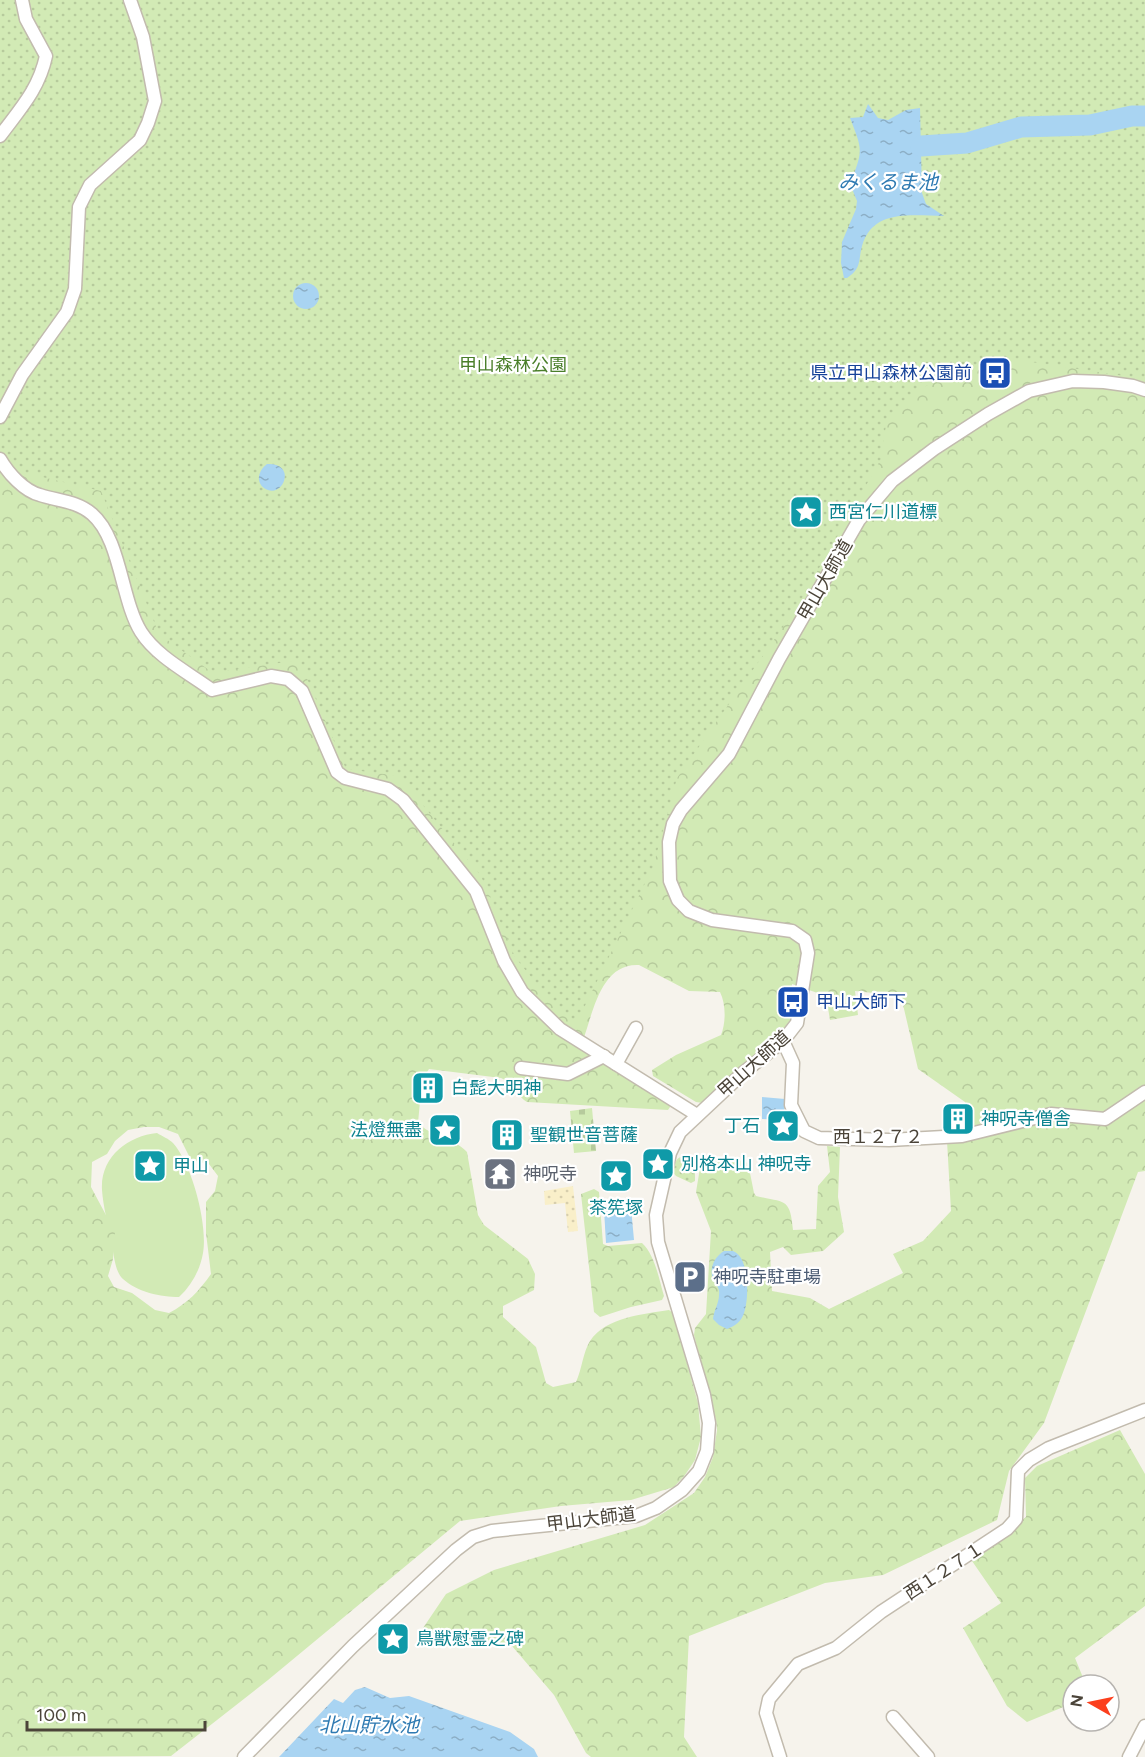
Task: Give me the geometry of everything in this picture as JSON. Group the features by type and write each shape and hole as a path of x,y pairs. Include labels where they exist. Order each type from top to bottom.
{"street":[{"path":"0,136 32,94 42,74 46,56 26,19 22,0"},
{"path":"0,417 22,375 67,312 75,289 79,207 90,185 140,140 151,114 154,101 151,80 142,37 130,0"},
{"name":"甲山大師道","path":"244,1757 352,1646 473,1537 492,1531 636,1516 656,1508 682,1490 699,1471 707,1451 709,1423 704,1395 658,1242 656,1215 670,1153 680,1132 744,1072 783,1041 797,1023 808,953 805,940 792,931 712,920 689,911 678,900 670,881 669,842 673,824 681,810 729,754 779,659 859,520 892,481 934,449 1029,391 1073,381 1104,382 1145,390"},
{"path":"0,459 17,481 30,491 37,495 75,504 92,514 106,531 140,629 150,645 212,690 271,676 288,679 302,691 337,771 345,778 388,789 403,800 476,891 504,961 522,992 560,1029 697,1116"},
{"path":"616,1064 636,1028"},
{"name":"西１２７２","path":"783,1041 793,1063 790,1105 804,1131 819,1138 889,1140 962,1136 1051,1114 1106,1119 1145,1092"},
{"path":"521,1068 568,1074 604,1056"},
{"name":"西１２７１","path":"780,1757 766,1713 769,1699 798,1664 836,1648 881,1612 1007,1529 1016,1519 1018,1471 1029,1460 1049,1448 1145,1410"},
{"path":"892,1718 927,1757"},
{"path":"1145,1726 1131,1753 1145,1755"}],"green space":[{"path":"0,0 1145,0 1145,1171 1138,1172 1044,1423 1009,1471 997,1520 883,1575 825,1583 689,1636 684,1737 697,1757 591,1757 586,1753 554,1695 512,1646 421,1631 446,1594 494,1570 645,1525 694,1493 705,1477 713,1457 717,1430 694,1335 695,1328 706,1314 711,1231 696,1192 700,1168 723,1160 748,1163 756,1196 785,1204 790,1212 793,1230 816,1229 818,1186 830,1172 827,1146 840,1147 838,1197 844,1232 823,1251 791,1255 783,1247 770,1252 772,1291 810,1298 829,1309 903,1273 893,1254 923,1241 951,1211 947,1141 974,1140 965,1102 918,1069 901,996 855,991 858,1015 830,1020 826,996 792,984 790,1021 703,1103 696,1102 653,1076 652,1070 676,1055 721,1035 725,1014 720,992 689,991 639,965 626,967 615,972 600,992 582,1043 669,1103 668,1110 527,1102 501,1078 429,1069 422,1080 418,1123 467,1152 478,1215 484,1225 528,1259 535,1274 534,1290 503,1306 503,1317 536,1347 546,1383 553,1387 576,1382 590,1341 597,1333 615,1322 637,1315 669,1310 673,1313 698,1403 701,1437 695,1460 685,1475 674,1487 631,1500 561,1506 460,1521 268,1680 171,1756 0,1757","holes":["159,1127 178,1134 191,1160 209,1164 218,1176 215,1191 206,1202 206,1233 211,1274 193,1296 169,1313 155,1310 132,1293 114,1287 108,1276 113,1259 115,1232 91,1187 92,1162 107,1154 115,1141 128,1130"]},
{"name":"甲山森林公園","path":"0,0 1145,0 1145,379 1005,358 926,386 887,418 881,459 797,607 677,778 653,867 577,1022 559,1012 515,957 481,876 399,776 346,769 299,660 213,673 159,634 101,491 0,467"},
{"path":"592,1108 596,1151 574,1153 570,1111"},
{"path":"157,1133 173,1143 180,1153 192,1180 201,1211 204,1241 200,1265 192,1282 179,1297 157,1295 142,1290 129,1284 120,1276 115,1261 102,1190 106,1168 118,1150 136,1139"},
{"path":"695,1155 695,1181 691,1183 676,1176 673,1172 675,1162 681,1157"},
{"path":"594,1189 599,1192 603,1244 608,1246 642,1243 656,1268 664,1296 662,1300 600,1317 594,1312 581,1194"},
{"path":"1120,1430 1145,1474 1145,1606 1075,1658 1081,1673 1061,1673 1061,1708 1027,1722 1007,1706 963,1628 1001,1603 972,1561 1026,1517 1025,1478 1037,1466"}],"sand":[{"path":"573,1186 578,1231 568,1232 565,1203 545,1205 544,1191"}],"water":[{"name":"みくるま池","path":"868,104 878,118 888,120 906,110 920,108 922,193 926,204 944,216 907,215 875,225 867,234 862,246 859,264 852,274 844,278 841,263 842,242 856,209 857,201 850,184 860,151 850,118 863,117"},
{"path":"306,283 315,287 319,296 315,305 306,309 297,305 293,296 297,287"},
{"path":"267,464 277,465 285,474 281,486 271,491 261,485 259,479 260,472"},
{"path":"762,1097 785,1099 784,1120 762,1119"},
{"path":"631,1208 634,1240 606,1243 604,1210"},
{"path":"724,1251 733,1251 739,1255 743,1261 747,1279 746,1307 743,1316 727,1329 713,1319 719,1293 712,1277 712,1268 715,1260"},
{"name":"北山貯水池","path":"365,1687 390,1698 409,1696 510,1732 534,1749 538,1757 279,1757 334,1699 343,1703 355,1690"}],"waterway":[{"path":"921,146 967,143 1021,127 1090,125 1132,116 1145,116"}],"place":[{"name":"県立甲山森林公園前","path":"995,373"},
{"name":"西宮仁川道標","path":"806,512"},
{"name":"甲山大師下","path":"793,1002"},
{"name":"白髭大明神","path":"428,1088"},
{"name":"神呪寺僧舎","path":"958,1119"},
{"name":"丁石","path":"783,1126"},
{"name":"法燈無盡","path":"445,1130"},
{"name":"聖観世音菩薩","path":"507,1135"},
{"name":"別格本山 神呪寺","path":"658,1164"},
{"name":"甲山","path":"150,1166"},
{"name":"神呪寺","path":"500,1174"},
{"name":"茶筅塚","path":"616,1176"},
{"name":"神呪寺駐車場","path":"690,1277"},
{"name":"鳥獣慰霊之碑","path":"393,1639"}]}
